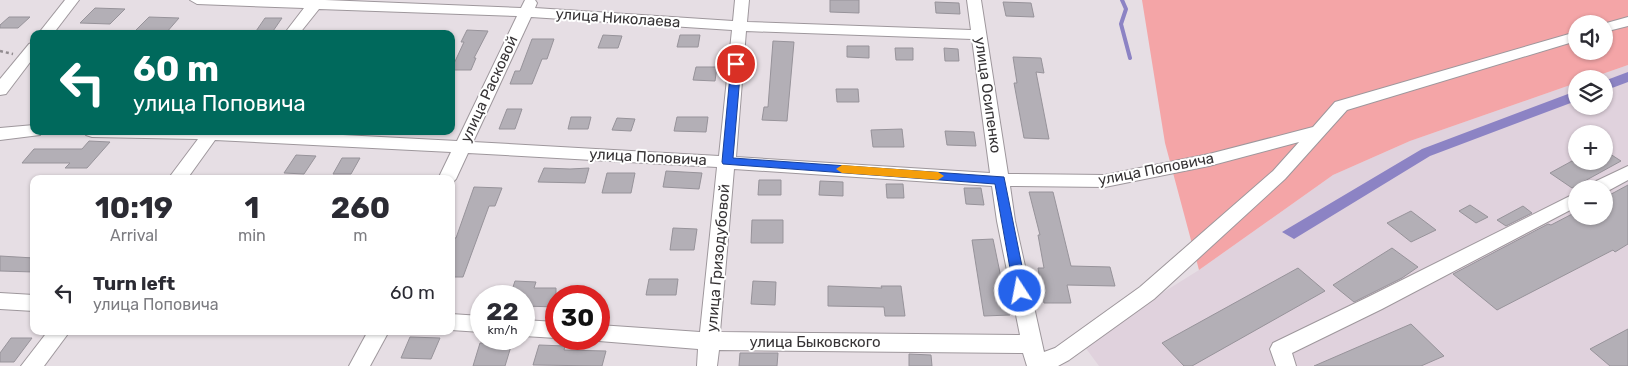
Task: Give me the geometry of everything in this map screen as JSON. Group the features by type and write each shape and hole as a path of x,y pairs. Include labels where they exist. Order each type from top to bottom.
{"street":[{"path":"48,30 72,0"},
{"name":"улица Николаева","path":"197,0 528,6 740,26 979,35"},
{"name":"улица Гризодубовой","path":"707,366 711,341 742,0"},
{"name":"улица Осипенко","path":"974,0 1006,221 1034,358"},
{"path":"294,30 317,2"},
{"name":"улица Расковой","path":"449,175 528,6"},
{"path":"1613,25 1628,20"},
{"name":"улица Быковского","path":"610,334 1050,360 1062,354 1147,293 1279,175 1341,106 1568,38"},
{"path":"0,90 30,52"},
{"path":"0,134 30,131"},
{"name":"улица Поповича","path":"247,135 727,162 1000,180 1104,181 1209,160 1319,131"},
{"path":"180,175 210,135"},
{"path":"1613,180 1628,172"},
{"path":"1286,366 1280,349 1375,303 1568,203"},
{"path":"0,301 30,303"},
{"path":"455,322 470,323"},
{"path":"31,366 57,335"},
{"path":"360,366 377,335"}],"shaded area":[{"path":"1142,0 1628,0 1628,65 1613,70 1568,70 1568,86 1410,141 1333,175 1199,270 1165,143"},
{"path":"1628,65 1628,366 1099,366 1082,343 1199,270 1333,175 1410,141 1568,86 1568,115 1613,115 1613,70"},
{"path":"1628,72 1628,82 1613,88 1613,78"},
{"path":"1568,94 1568,104 1430,156 1294,239 1282,232 1422,149"}],"building":[{"path":"830,0 859,0 859,13 830,12"},
{"path":"935,2 959,3 960,14 936,13"},
{"path":"1003,2 1031,3 1034,17 1006,16"},
{"path":"95,8 125,9 110,24 80,23"},
{"path":"9,17 30,17 18,28 0,28 0,25"},
{"path":"149,17 179,18 169,30 136,30"},
{"path":"265,18 282,18 274,30 257,30"},
{"path":"467,30 488,31 474,58 476,58 471,70 455,70 455,61 464,42 461,42"},
{"path":"603,35 622,36 618,48 598,48"},
{"path":"680,35 700,35 698,47 677,47"},
{"path":"532,39 554,39 547,59 542,59 532,84 510,84 515,71 520,71"},
{"path":"773,41 794,42 787,121 762,120 764,107 768,107"},
{"path":"847,46 869,46 869,58 847,57"},
{"path":"895,48 913,48 913,60 896,60"},
{"path":"944,48 958,49 959,61 945,61"},
{"path":"1013,57 1041,58 1044,73 1036,72 1049,139 1024,138 1014,83 1017,83"},
{"path":"696,67 717,67 715,81 693,80"},
{"path":"836,89 858,89 859,102 837,102"},
{"path":"507,109 522,109 515,129 499,129"},
{"path":"571,117 591,117 588,129 568,129"},
{"path":"677,117 708,117 706,132 674,131"},
{"path":"617,118 635,119 631,131 612,130"},
{"path":"902,129 904,147 873,147 871,130"},
{"path":"945,131 974,132 976,146 947,145"},
{"path":"89,141 110,142 87,168 65,168 70,163 22,163 34,149 82,149"},
{"path":"296,155 316,156 304,174 284,173"},
{"path":"1613,156 1621,161 1613,165"},
{"path":"342,158 360,158 351,174 333,174"},
{"path":"1568,163 1568,170 1605,170 1587,180 1568,180 1568,185 1550,173"},
{"path":"544,168 589,168 585,183 538,182"},
{"path":"666,171 702,173 699,189 663,187"},
{"path":"607,173 635,173 631,193 602,193"},
{"path":"759,180 781,180 781,195 758,195"},
{"path":"820,181 843,182 843,196 819,195"},
{"path":"886,184 903,184 904,198 887,198"},
{"path":"1628,185 1628,244 1615,252 1613,250 1497,310 1453,274 1548,224 1551,225 1568,216 1568,225 1613,225 1613,193"},
{"path":"474,187 502,188 495,206 489,206 463,277 455,277 456,238"},
{"path":"964,188 981,188 984,205 966,204"},
{"path":"1029,192 1053,192 1071,266 1110,267 1115,286 1067,285 1071,303 1044,303 1038,268 1044,268 1038,235 1040,235"},
{"path":"1470,205 1488,217 1476,223 1459,211"},
{"path":"1523,206 1532,213 1506,226 1497,220"},
{"path":"1411,211 1436,230 1411,242 1387,223"},
{"path":"752,220 783,220 783,243 751,243"},
{"path":"673,228 697,229 694,250 670,250"},
{"path":"993,239 1010,315 984,316 972,240"},
{"path":"1392,248 1418,267 1402,278 1354,302 1333,285"},
{"path":"0,256 30,258 30,272 0,271"},
{"path":"1298,268 1325,291 1192,366 1184,366 1162,343"},
{"path":"649,279 678,279 676,295 646,295"},
{"path":"515,281 536,282 535,285 514,285"},
{"path":"753,281 776,282 775,305 751,304"},
{"path":"828,286 882,288 881,286 901,286 905,316 885,316 884,307 828,306"},
{"path":"535,288 545,288 545,307 535,306"},
{"path":"1411,324 1444,356 1421,366 1314,366"},
{"path":"1628,329 1628,366 1610,366 1590,349"},
{"path":"410,337 440,338 431,359 401,358"},
{"path":"11,338 32,338 14,362 0,362 0,353"},
{"path":"539,345 545,345 545,350 606,351 602,366 533,365"},
{"path":"478,350 510,350 505,366 473,366"},
{"path":"740,353 778,353 777,366 739,366"},
{"path":"909,354 931,355 932,366 909,366"}],"waterway":[{"path":"1122,0 1126,9 1121,24 1130,58"}],"slow traffic":[{"path":"842,169 938,176"}],"route":[{"path":"736,64 727,162 1000,180 1020,291"}]}
